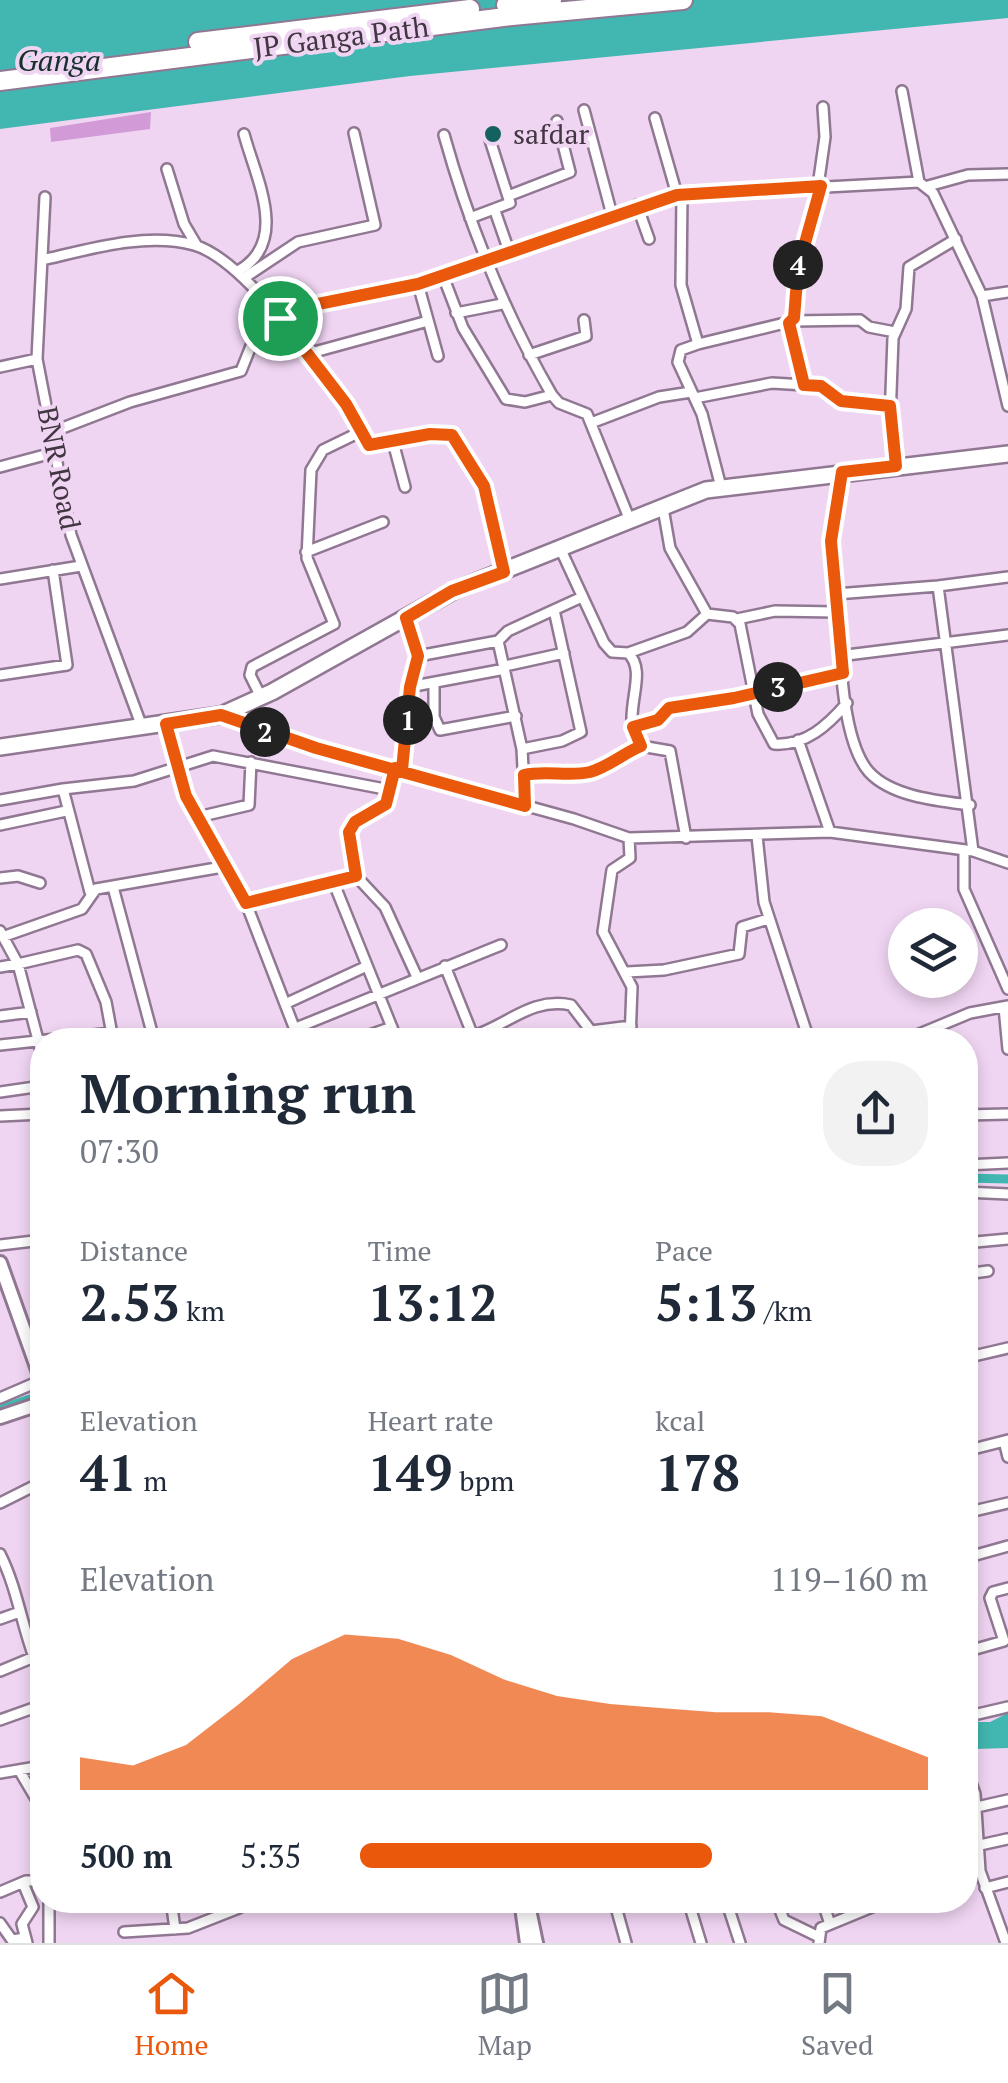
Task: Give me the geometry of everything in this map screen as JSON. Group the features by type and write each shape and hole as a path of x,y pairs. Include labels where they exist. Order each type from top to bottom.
{"highway":[{"name":"JP Ganga Path","path":"0,72 256,34 552,0"},
{"name":"JP Ganga Path","path":"0,81 512,16 683,0"}],"main road":[{"path":"2,742 221,715 261,697 452,591 662,505 720,487 1008,454"},
{"path":"0,1262 30,1346"},
{"path":"0,1417 30,1407"},
{"path":"525,1913 527,1943"},
{"path":"528,1913 536,1943"}],"street":[{"path":"902,92 924,184 956,239 982,296 1008,406"},
{"path":"804,385 791,322 798,268 819,186 825,137 823,107"},
{"path":"584,110 612,215"},
{"path":"655,118 679,195 681,285 698,344"},
{"path":"508,196 570,172 557,120"},
{"path":"241,274 261,253 269,231 244,134"},
{"path":"241,274 298,242 375,225 354,134"},
{"path":"444,135 502,304 552,395 566,407 582,409 591,423 629,518"},
{"path":"470,218 508,206 490,140"},
{"path":"166,169 184,224 197,246 241,274 280,318 346,404 369,445 443,433 458,443 484,486 504,572"},
{"path":"52,432 130,402 242,371 257,332 280,318 318,304 418,284 485,263 637,206 679,195 924,184 968,174 1008,174"},
{"name":"BNR Road","path":"45,197 37,359 81,566 142,727"},
{"path":"637,206 650,238"},
{"path":"495,211 510,254"},
{"path":"896,466 890,406 895,332 906,309 909,267 956,239"},
{"path":"42,260 132,242 197,246"},
{"path":"443,276 456,313 506,399 524,402 552,395"},
{"path":"418,284 438,356"},
{"path":"982,296 1008,292"},
{"path":"456,313 502,304"},
{"path":"529,355 586,336 584,320"},
{"path":"720,487 678,357 681,350 791,322 860,320 895,332"},
{"path":"306,354 428,321"},
{"path":"0,367 37,359"},
{"path":"591,423 659,397 762,384 821,386 841,401 890,406"},
{"path":"261,697 250,675 252,667 334,624 306,552 312,470 323,450 360,432"},
{"path":"393,442 405,487"},
{"path":"0,467 56,452"},
{"path":"842,472 831,541 839,656 854,739 872,775 926,798 970,805"},
{"path":"662,505 670,548 707,614 736,620 775,612 836,612"},
{"path":"306,552 383,522"},
{"path":"560,548 608,649 628,653 687,632 707,614"},
{"path":"0,579 81,566"},
{"path":"0,675 67,666 53,570"},
{"path":"836,594 1008,577"},
{"path":"938,586 970,805 964,889 1008,988"},
{"path":"418,656 498,641 508,631 582,597"},
{"path":"522,750 562,741 581,732 554,610"},
{"path":"406,618 418,656 398,769 386,804 355,822 349,832 356,876 385,907 417,977"},
{"path":"736,620 760,720 774,744 798,740 828,726 847,702"},
{"path":"839,656 1008,635"},
{"path":"498,641 522,750 525,806"},
{"path":"410,687 564,653"},
{"path":"628,653 636,666 633,727 641,746"},
{"path":"633,727 658,720 669,708 843,673"},
{"path":"434,684 434,717 440,730 516,716"},
{"path":"221,715 316,748 629,838 830,832 968,850 1008,862"},
{"path":"166,724 186,796 246,903 296,1028 501,944"},
{"path":"798,740 830,832"},
{"path":"524,775 590,772 641,746 670,752 686,838"},
{"path":"0,800 134,781 213,756 390,790"},
{"path":"198,817 249,805 252,762"},
{"path":"35,1028 18,964 4,939 82,909 90,892 63,789"},
{"path":"0,824 66,811"},
{"path":"757,836 759,880 768,918 804,1028"},
{"path":"611,1028 631,1026 633,995 626,972 604,932 612,870 630,858 629,838"},
{"path":"90,892 228,866"},
{"path":"0,878 18,876 40,883"},
{"path":"246,903 356,876"},
{"path":"333,881 380,992 392,1027 389,1028"},
{"path":"113,887 151,1028"},
{"path":"626,972 664,970 739,954 742,927 768,918"},
{"path":"0,968 83,951 106,1002 111,1028"},
{"path":"287,1003 366,966"},
{"path":"445,966 472,1028"},
{"path":"491,1028 520,1010 562,1004 572,1005 589,1028"},
{"path":"940,1028 970,1014 1006,1006 1008,1049"},
{"path":"0,1016 31,1012"},
{"path":"0,1045 30,1040"},
{"path":"0,1092 30,1088"},
{"path":"978,1114 1008,1114"},
{"path":"0,1116 30,1115"},
{"path":"978,1164 1008,1163"},
{"path":"978,1193 1008,1194"},
{"path":"978,1242 1008,1239"},
{"path":"0,1245 30,1241"},
{"path":"978,1273 988,1272"},
{"path":"978,1356 1008,1350"},
{"path":"0,1398 30,1385"},
{"path":"978,1448 1006,1440 1008,1457"},
{"path":"0,1503 30,1489"},
{"path":"978,1510 1008,1503"},
{"path":"978,1554 1008,1546"},
{"path":"0,1554 18,1592 18,1612 30,1639"},
{"path":"978,1649 1006,1641 990,1598 993,1592 1008,1588"},
{"path":"0,1619 18,1612"},
{"path":"0,1671 30,1660"},
{"path":"978,1714 1008,1707"},
{"path":"0,1720 30,1709"},
{"path":"0,1773 30,1768"},
{"path":"19,1770 30,1789"},
{"path":"978,1807 1008,1800"},
{"path":"978,1820 979,1864 1006,1939"},
{"path":"980,1845 1007,1839"},
{"path":"0,1875 3,1890 30,1882"},
{"path":"986,1888 1008,1882"},
{"path":"23,1883 30,1900"},
{"path":"0,1924 12,1940 26,1940 23,1920 30,1911"},
{"path":"49,1913 49,1943"},
{"path":"173,1913 175,1929"},
{"path":"124,1932 175,1929 225,1913"},
{"path":"618,1913 626,1943"},
{"path":"692,1913 701,1943"},
{"path":"730,1913 740,1943"},
{"path":"781,1913 784,1920 818,1939 830,1924 857,1913"},
{"path":"826,1913 830,1924"}],"shaded area":[{"path":"151,112 150,129 51,142 50,128"}],"water":[{"name":"Ganga","path":"0,0 1008,0 1008,18 410,76 0,129"},
{"path":"1008,1713 1008,1748 978,1749 978,1722 990,1722"}],"waterway":[{"path":"978,1178 1008,1179"},
{"path":"0,1409 30,1399"}],"place":[{"name":"safdar","path":"493,134"}],"route":[{"path":"280,318 318,304 418,284 677,195 821,186 798,268 794,318 789,323 804,385 821,386 841,401 890,406 896,466 842,472 842,492 831,541 836,575 836,638 843,673 734,698 669,708 662,718 633,727 641,746 604,766 578,774 545,771 524,775 525,806 395,768 316,748 221,715 166,724 190,805 246,903 317,882 356,876 349,832 355,822 386,804 395,768 402,770 405,756 410,680 418,656 406,618 452,591 504,572 484,486 452,435 430,434 369,445 352,412 280,318"}]}
